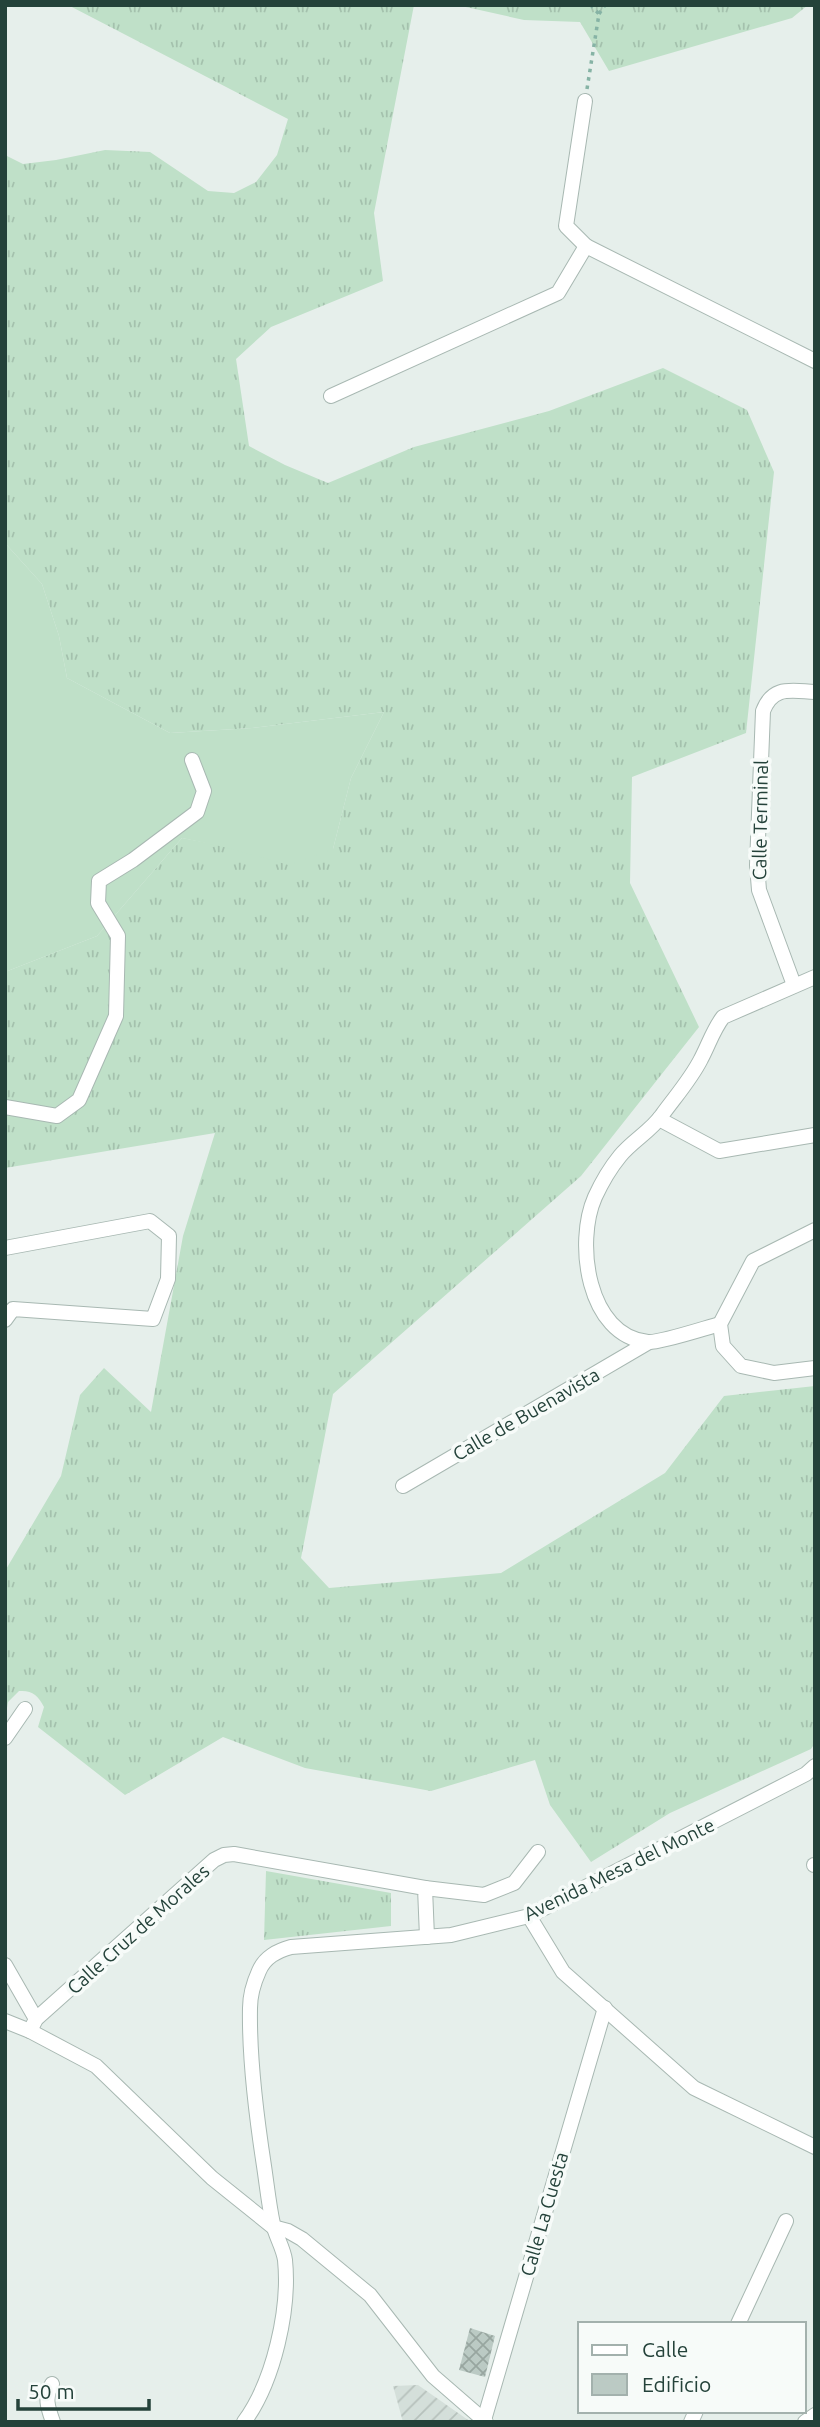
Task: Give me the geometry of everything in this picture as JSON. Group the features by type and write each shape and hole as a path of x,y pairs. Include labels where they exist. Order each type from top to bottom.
{"street":[{"path":"585,101 566,226 586,246 815,361"},
{"path":"331,396 558,293 586,246"},
{"name":"Calle Terminal","path":"794,985 759,890 757,865 763,711 766,701 781,691 815,692"},
{"path":"5,1107 57,1116 79,1100 116,1016 118,936 98,903 99,881 133,860 197,811 204,791 192,760"},
{"path":"649,1342 633,1338 612,1325 592,1290 586,1260 587,1225 595,1197 619,1157 659,1119 701,1060 723,1017 815,977"},
{"path":"659,1119 719,1151 815,1135"},
{"path":"5,1248 150,1221 169,1236 168,1279 153,1319 13,1308 5,1320"},
{"path":"815,1230 753,1261 720,1324 723,1346 741,1366 774,1373 815,1368"},
{"name":"Calle de Buenavista","path":"403,1486 649,1342 720,1324"},
{"path":"5,1738 25,1709"},
{"name":"Avenida Mesa del Monte","path":"244,2422 254,2408 262,2387 282,2326 286,2294 285,2260 273,2227 256,2113 251,2033 250,2006 259,1970 268,1958 291,1947 451,1935 529,1916 794,1780 815,1766"},
{"name":"Calle Cruz de Morales","path":"33,2025 214,1860 224,1855 234,1854 425,1888 484,1895 514,1883 538,1852"},
{"path":"425,1888 427,1937"},
{"path":"529,1916 563,1972 694,2088 815,2147"},
{"path":"5,1965 33,2025"},
{"name":"Calle La Cuesta","path":"485,2421 605,2008"},
{"path":"5,2021 33,2025 96,2066 212,2178 273,2227 302,2239 370,2295 433,2376 485,2421"},
{"path":"738,2322 786,2221"},
{"path":"52,2385 47,2393 47,2405 53,2422"},
{"path":"805,2422 815,2414"}],"path":[{"path":"591,5 599,14"},
{"path":"585,101 599,14 605,5"}],"shaded area":[{"path":"418,2385 471,2422 403,2422 393,2386"}],"green space":[{"path":"68,5 414,5 374,213 383,281 271,327 236,359 249,446 328,483 414,447 549,411 663,368 747,410 774,472 746,733 632,777 630,883 699,1027 581,1176 333,1394 301,1558 329,1588 501,1573 665,1473 724,1396 815,1386 815,1743 811,1749 670,1813 591,1862 550,1805 535,1760 431,1791 305,1768 223,1737 125,1795 38,1727 44,1707 34,1694 19,1691 8,1702 5,1720 5,1571 61,1476 80,1395 104,1368 151,1412 183,1236 215,1133 5,1168 5,972 97,936 182,838 224,846 333,849 351,778 384,712 252,728 170,733 67,678 59,636 42,584 5,543 5,155 23,164 105,150 150,152 208,191 234,193 256,182 277,155 288,119"},
{"path":"457,5 808,5 792,18 609,71 580,22 524,20"},
{"path":"5,543 42,584 59,636 67,678 170,733 252,728 384,712 351,778 333,849 289,865 182,838 97,936 5,972"},
{"path":"266,1871 391,1893 391,1926 264,1940"}],"building":[{"path":"470,2328 495,2336 485,2377 459,2370"}]}
